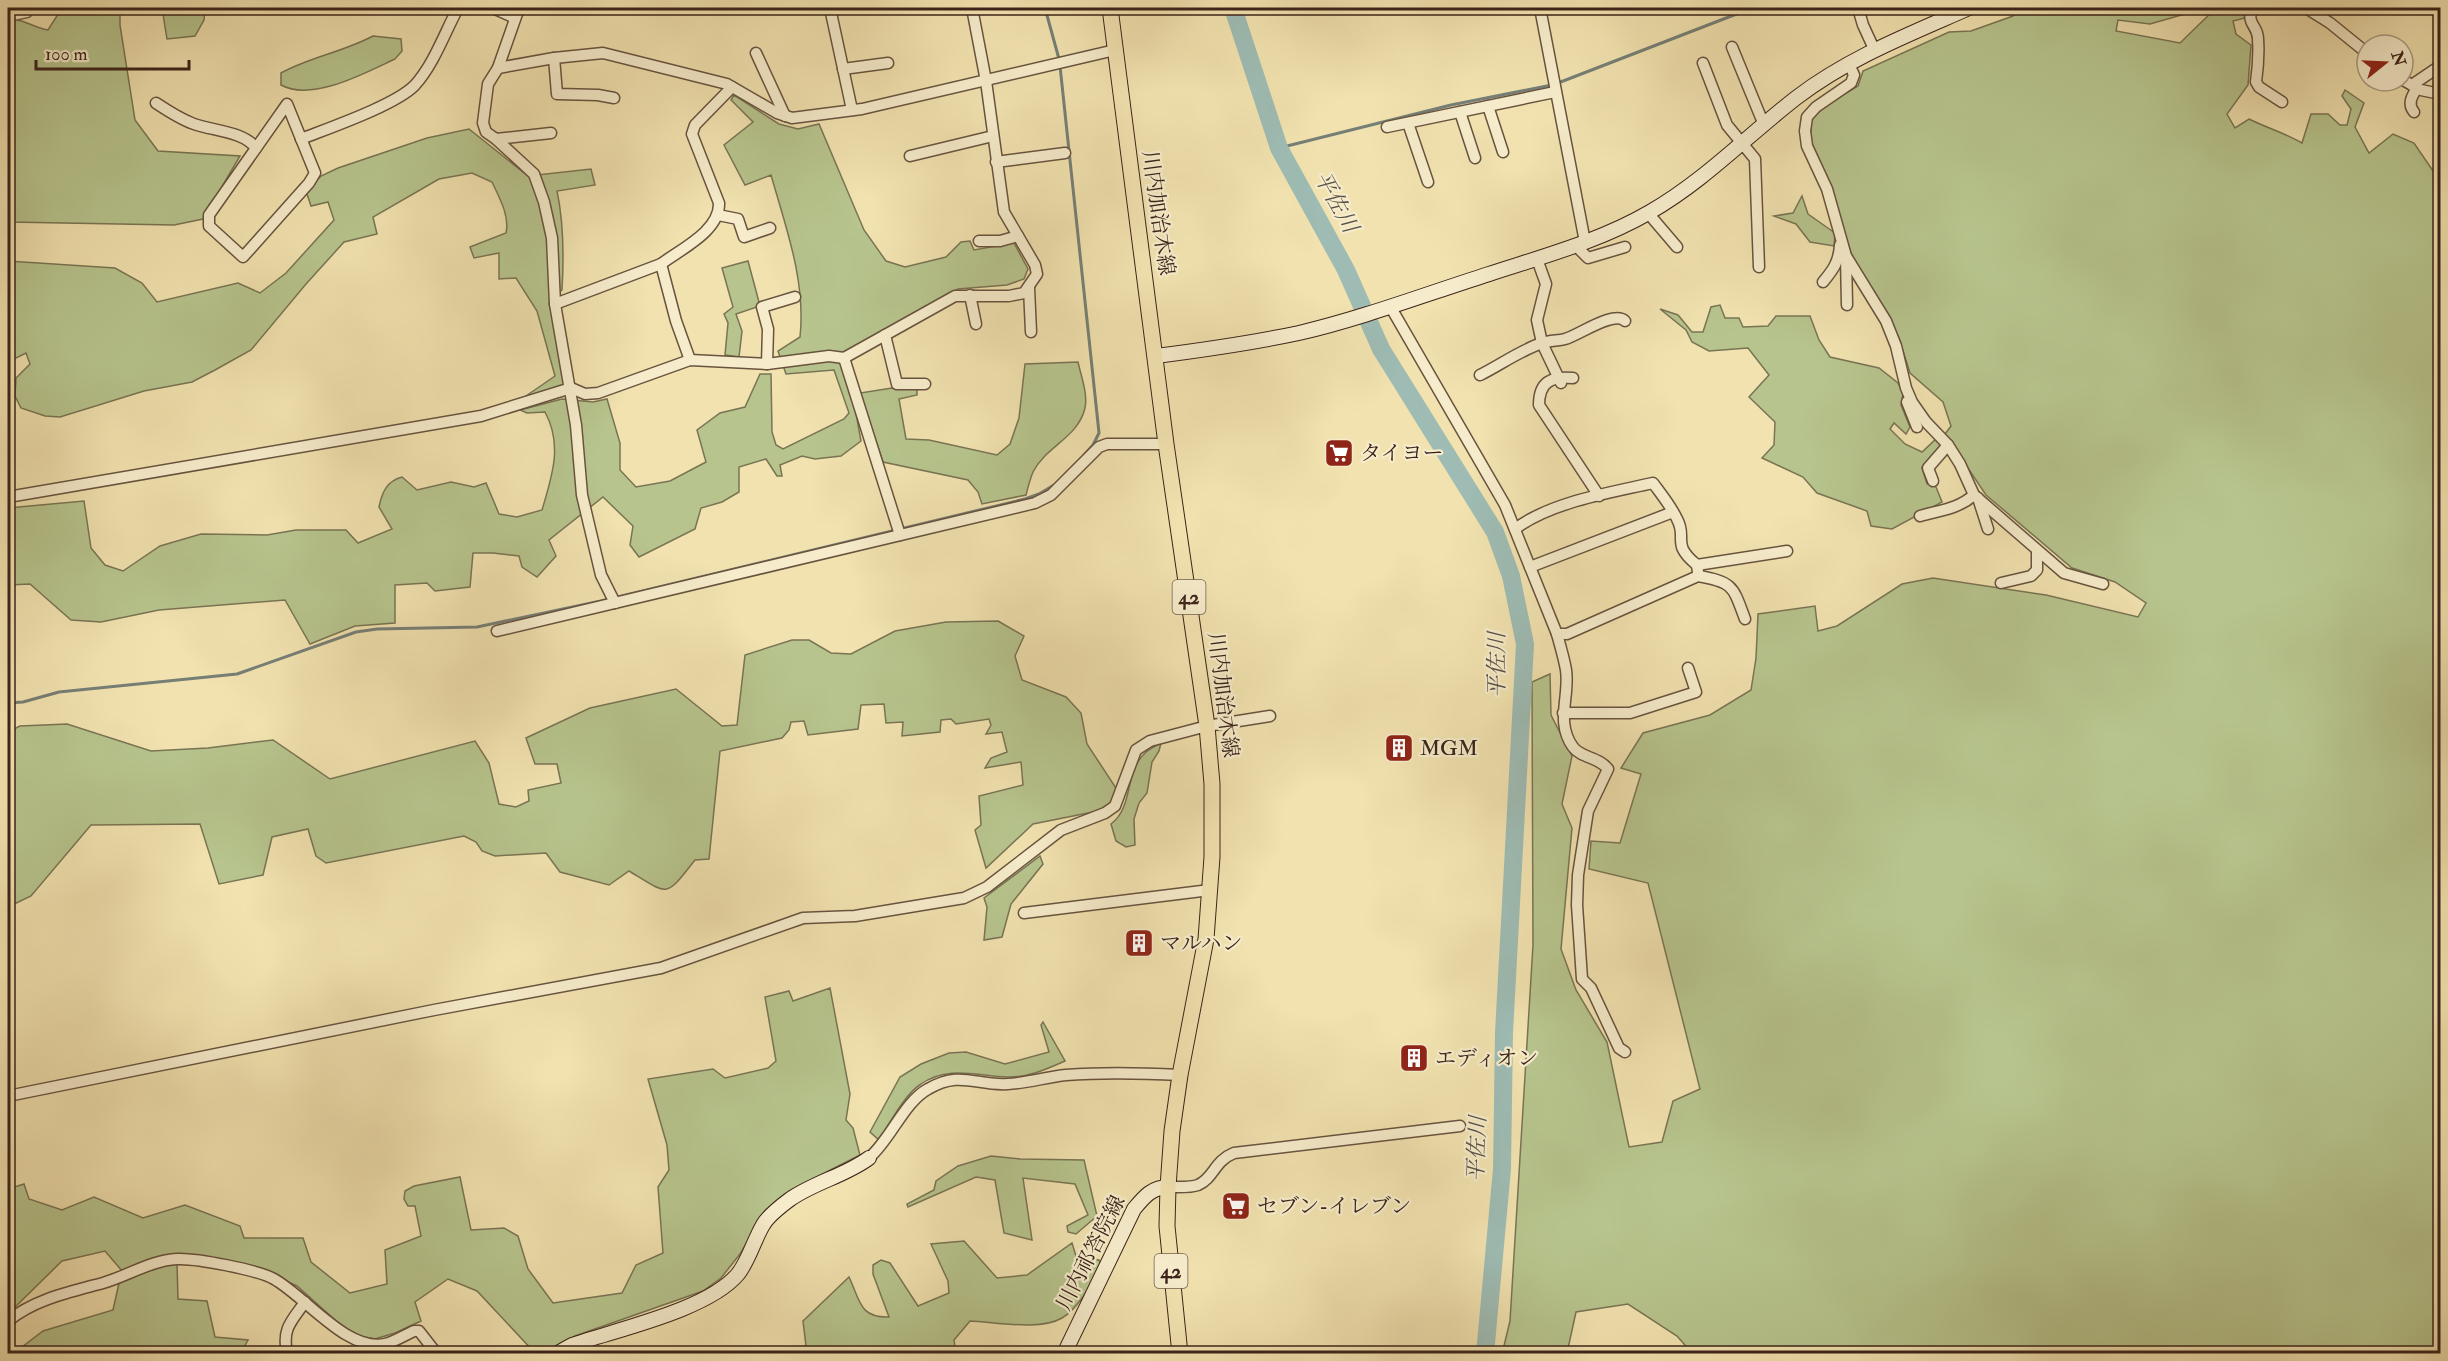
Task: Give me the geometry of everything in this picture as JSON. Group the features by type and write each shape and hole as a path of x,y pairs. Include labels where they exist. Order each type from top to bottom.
{"main road":[{"name":"川内加治木線","path":"1110,8 1166,444 1207,726 1213,812 1206,939 1180,1075 1172,1131 1168,1187 1168,1236 1180,1353"}],"street":[{"path":"8,16 27,12 26,8"},
{"path":"302,139 396,98 413,87 423,74 458,8"},
{"path":"493,8 515,18"},
{"path":"519,8 498,68 488,84 483,123 486,132 534,174 544,202 552,237 555,303 571,388 582,495 601,574 614,600"},
{"path":"830,8 852,110"},
{"path":"8,497 481,416 571,388 585,394 598,393 690,360 767,364 829,356 844,358 955,296 1009,296 1024,293 1037,274 1035,266 1004,212 986,81 972,8"},
{"path":"1540,8 1580,243 1588,258 1625,247"},
{"path":"1858,8 1875,51"},
{"path":"1156,356 1265,339 1346,320 1580,243 1648,213 1687,188 1742,145 1796,98 1849,64 1969,8"},
{"path":"2252,8 2249,16 2251,24 2259,35 2256,82 2259,87 2282,102"},
{"path":"2306,8 2330,23 2355,43"},
{"path":"1732,47 1764,125"},
{"path":"498,68 554,58 603,53 666,67 732,87 792,118 862,109 1115,50"},
{"path":"756,53 785,116"},
{"path":"554,58 557,94 598,95 614,98"},
{"path":"843,69 888,63"},
{"path":"1703,63 1727,125 1755,159 1759,267"},
{"path":"1847,305 1846,256 1827,189 1807,146 1805,131 1807,117 1816,107 1851,83 1854,75 1849,64"},
{"path":"2415,82 2440,66"},
{"path":"2415,85 2440,94"},
{"path":"555,303 661,264 706,231 717,215 719,203 692,134 695,125 732,87"},
{"path":"1387,127 1488,106 1554,87"},
{"path":"2411,93 2410,105 2414,112"},
{"path":"156,103 177,117 196,125 250,140 256,148"},
{"path":"286,104 302,139 315,173 309,183 243,257 209,226 208,215 286,104"},
{"path":"1488,106 1503,152"},
{"path":"1460,112 1475,158"},
{"path":"1408,123 1428,182"},
{"path":"496,139 551,133"},
{"path":"910,156 993,136"},
{"path":"996,162 1065,153"},
{"path":"1648,213 1677,247"},
{"path":"717,215 738,219 744,237 770,228"},
{"path":"1823,282 1839,259 1840,233"},
{"path":"980,241 1018,236"},
{"path":"1846,256 1886,321 1896,346 1908,394 1926,422 1948,445 1960,464 1976,496 1988,529"},
{"path":"1536,258 1546,284 1537,320 1542,343 1560,380"},
{"path":"661,264 676,321 690,360"},
{"path":"1029,288 1031,332"},
{"path":"970,295 976,324"},
{"path":"767,364 768,329 762,307 795,297"},
{"path":"1388,307 1505,505 1515,529 1557,634 1566,672 1563,713 1567,738 1575,750 1604,764 1608,769 1588,811 1578,875 1578,915 1582,979 1591,988 1619,1048 1625,1052"},
{"path":"1480,375 1542,343 1565,339 1602,321 1618,318 1625,321"},
{"path":"885,335 897,384 925,384"},
{"path":"844,358 899,531"},
{"path":"1573,378 1546,384 1539,392 1539,405 1599,496"},
{"path":"1908,394 1909,410 1917,427"},
{"path":"497,631 614,600 899,531 1035,503 1051,495 1099,447 1107,444 1166,444"},
{"path":"1933,481 1928,468 1948,445"},
{"path":"1515,529 1525,522 1572,503 1653,483 1679,521 1680,544 1685,555 1698,570 1728,583 1735,593 1745,619"},
{"path":"1920,516 1952,509 1976,496"},
{"path":"1976,496 2064,573 2103,584"},
{"path":"1530,567 1673,512"},
{"path":"1557,634 1567,634 1698,570 1787,550"},
{"path":"2001,584 2031,576 2037,570 2037,551"},
{"path":"1563,713 1630,713 1675,700 1696,692 1688,668"},
{"path":"8,1096 434,1010 661,968 803,918 855,916 964,898 987,886 1061,830 1105,813 1115,806 1136,750 1150,741 1207,726 1270,716"},
{"path":"1024,913 1210,890"},
{"path":"556,1353 572,1345 687,1308 710,1297 738,1274 764,1224 788,1201 811,1186 857,1167 869,1158 878,1150 918,1095 948,1080 957,1078 1009,1084 1069,1075 1139,1073 1180,1075"},
{"path":"1168,1187 1197,1186 1206,1179 1222,1158 1234,1153 1460,1126"},
{"name":"川内祁答院線","path":"1064,1353 1134,1209 1144,1197 1158,1187 1168,1187"},
{"path":"8,1322 17,1314 48,1298 119,1278 163,1261 178,1259 240,1268 272,1278 351,1338 369,1345 386,1344 419,1330 437,1353"},
{"path":"287,1353 284,1338 286,1327 305,1302"}],"green space":[{"path":"62,8 120,8 120,25 135,120 158,151 240,156 203,219 174,225 8,222 8,20 19,20 48,30"},
{"path":"162,8 205,8 204,20 195,36 167,39"},
{"path":"2021,8 2183,8 2185,14 2150,24 2118,20 2116,31 2180,43 2216,8 2241,8 2245,10 2245,18 2233,21 2236,34 2251,45 2248,85 2227,114 2235,128 2249,119 2302,143 2311,114 2328,114 2340,125 2347,125 2351,109 2342,96 2345,90 2364,103 2355,127 2369,153 2393,134 2414,143 2440,181 2440,1353 1692,1353 1677,1336 1628,1304 1576,1312 1567,1353 1502,1354 1510,1321 1533,945 1532,682 1550,674 1551,715 1572,756 1562,804 1572,828 1561,949 1576,990 1607,1042 1629,1147 1662,1142 1673,1101 1700,1089 1648,883 1589,869 1591,841 1620,843 1641,774 1621,768 1643,733 1710,715 1751,690 1756,658 1758,614 1815,606 1818,631 1837,626 1902,584 1933,578 2046,595 2138,617 2146,603 2115,582 2072,568 1986,495 1945,434 1951,426 1943,402 1910,373 1899,338 1851,253 1811,143 1811,119 1822,107 1858,86 1863,71 1949,32 1971,31 2013,16"},
{"path":"373,36 401,39 402,51 395,59 338,84 308,90 281,85 281,73"},
{"path":"734,95 779,124 798,129 819,124 864,230 886,261 905,267 946,257 961,242 970,241 974,250 1014,243 1028,269 1024,279 1007,285 958,289 845,352 861,441 841,456 815,459 802,456 780,465 782,476 777,476 766,459 739,467 739,492 722,502 701,508 695,529 639,557 630,545 633,526 603,497 549,540 556,556 537,577 522,567 519,556 473,553 470,587 435,591 427,583 395,585 395,623 355,626 310,644 285,600 159,610 101,622 71,620 30,584 8,585 8,508 84,501 91,548 105,565 123,571 160,546 201,534 267,535 296,530 346,530 358,543 392,529 379,507 386,488 392,481 402,477 417,490 451,482 474,487 486,483 499,514 517,517 542,510 554,461 554,436 545,412 527,413 520,410 562,399 593,402 607,399 620,443 620,470 636,487 670,481 706,462 697,430 720,413 745,407 760,374 771,374 772,432 776,445 783,449 844,419 849,413 834,370 786,374 778,351 800,337 801,316 797,275 771,175 745,185 724,145 753,122 731,100"},
{"path":"469,129 528,176 591,169 595,185 557,191 563,240 562,290 551,301 566,386 523,398 555,376 537,311 516,278 499,279 499,253 474,258 470,247 506,233 507,227 503,207 492,182 472,173 439,179 373,217 377,234 344,242 251,350 192,382 144,391 60,417 45,416 21,408 15,396 16,378 30,364 26,353 8,362 8,261 115,268 142,283 157,302 238,283 260,293 286,273 334,220 328,202 311,206 306,191 321,176 427,138"},
{"path":"1802,196 1808,214 1835,233 1834,246 1810,242 1796,224 1774,216 1793,213"},
{"path":"748,261 759,302 757,307 736,314 742,331 739,357 725,355 728,323 724,314 733,307 722,268"},
{"path":"1720,305 1725,318 1739,318 1743,327 1768,326 1776,316 1810,316 1819,340 1830,357 1879,368 1898,383 1903,393 1901,405 1910,427 1906,434 1894,423 1890,429 1905,444 1922,452 1936,439 1941,446 1922,468 1927,484 1936,487 1942,502 1892,529 1871,526 1867,511 1817,493 1803,477 1762,458 1774,445 1775,422 1749,397 1769,375 1748,348 1709,351 1692,342 1686,330 1660,309 1678,315 1692,332 1703,332 1711,307"},
{"path":"1078,362 1086,403 1076,427 1039,463 1032,475 1026,495 982,504 978,492 968,480 883,462 860,393 892,388 917,389 917,395 899,399 906,439 929,440 997,455 1010,444 1019,418 1025,364"},
{"path":"998,621 1024,636 1015,656 1022,680 1066,697 1081,713 1087,744 1116,788 1111,803 1098,811 1033,824 986,868 975,830 981,825 979,796 1023,785 1021,762 985,768 991,758 1007,752 1002,732 986,734 991,725 989,719 956,724 951,719 941,720 940,732 902,736 903,722 886,723 884,704 861,705 858,729 808,735 804,721 791,722 789,730 782,738 720,751 709,859 695,860 672,887 666,889 660,889 629,871 609,885 560,872 546,853 495,856 482,851 476,842 464,836 326,863 316,856 308,829 272,837 263,875 219,884 200,824 91,825 31,896 8,907 8,732 20,726 67,724 151,751 208,748 273,740 330,779 475,741 489,763 499,804 516,807 529,801 528,790 561,783 557,764 535,764 526,738 590,708 676,689 722,726 737,725 745,655 792,640 809,640 831,653 851,654 895,631 946,622"},
{"path":"1161,743 1152,762 1147,793 1139,803 1134,819 1135,845 1126,847 1116,841 1111,824 1123,808 1138,761"},
{"path":"1040,856 1043,864 1011,904 1002,937 984,940 987,907 984,898"},
{"path":"830,988 850,1094 846,1120 853,1128 860,1155 789,1191 764,1212 740,1254 721,1278 703,1291 575,1336 543,1354 535,1353 477,1291 448,1279 415,1302 421,1321 375,1339 359,1336 344,1328 297,1286 253,1266 189,1255 123,1272 105,1251 62,1261 8,1314 8,1189 24,1184 29,1199 62,1210 94,1197 143,1218 185,1205 240,1226 244,1238 303,1238 311,1262 350,1293 387,1284 385,1250 421,1236 415,1206 408,1206 404,1199 405,1191 414,1186 460,1177 471,1230 504,1228 518,1236 528,1269 553,1303 622,1293 636,1265 663,1253 658,1187 669,1170 667,1145 648,1079 713,1069 725,1078 768,1068 776,1061 765,997 789,991 793,1001"},
{"path":"1043,1022 1065,1061 1022,1076 952,1073 931,1078 909,1095 879,1140 870,1132 900,1077 921,1064 949,1053 966,1052 1005,1064 1049,1052 1041,1025"},
{"path":"991,1156 1084,1160 1097,1216 1076,1234 1068,1232 1067,1226 1088,1215 1075,1184 1023,1178 1032,1240 1004,1233 995,1180 976,1177 908,1207 907,1204 934,1190 936,1181 958,1166"},
{"path":"964,1241 997,1278 1027,1275 1072,1243 1079,1266 1090,1270 1093,1259 1099,1260 1102,1267 1079,1302 1062,1318 1053,1322 1030,1325 970,1321 954,1340 956,1353 739,1354 806,1346 803,1321 849,1277 866,1311 879,1317 889,1317 873,1274 873,1265 881,1260 890,1263 918,1306 949,1293 948,1281 931,1244"},
{"path":"177,1263 178,1299 207,1301 215,1337 248,1340 241,1353 112,1354 106,1350 86,1354 13,1354 43,1331 113,1310 119,1283 166,1264"}],"waterway":[{"path":"1045,8 1059,59"},
{"name":"平佐川","path":"1233,8 1279,148 1346,270 1381,349 1495,532 1511,576 1525,644 1504,1033 1502,1169 1485,1354"},
{"path":"1558,83 1752,8"},
{"path":"1060,66 1099,433 1093,445 1084,455"},
{"path":"1279,148 1451,105 1552,85"},
{"path":"8,703 23,702 59,692 237,674 356,632 377,629 477,627 601,601 1025,499 1054,485"}],"place":[{"name":"タイヨー","path":"1339,453"},
{"name":"MGM","path":"1399,748"},
{"name":"マルハン","path":"1139,943"},
{"name":"エディオン","path":"1414,1058"},
{"name":"セブン-イレブン","path":"1236,1206"}]}
